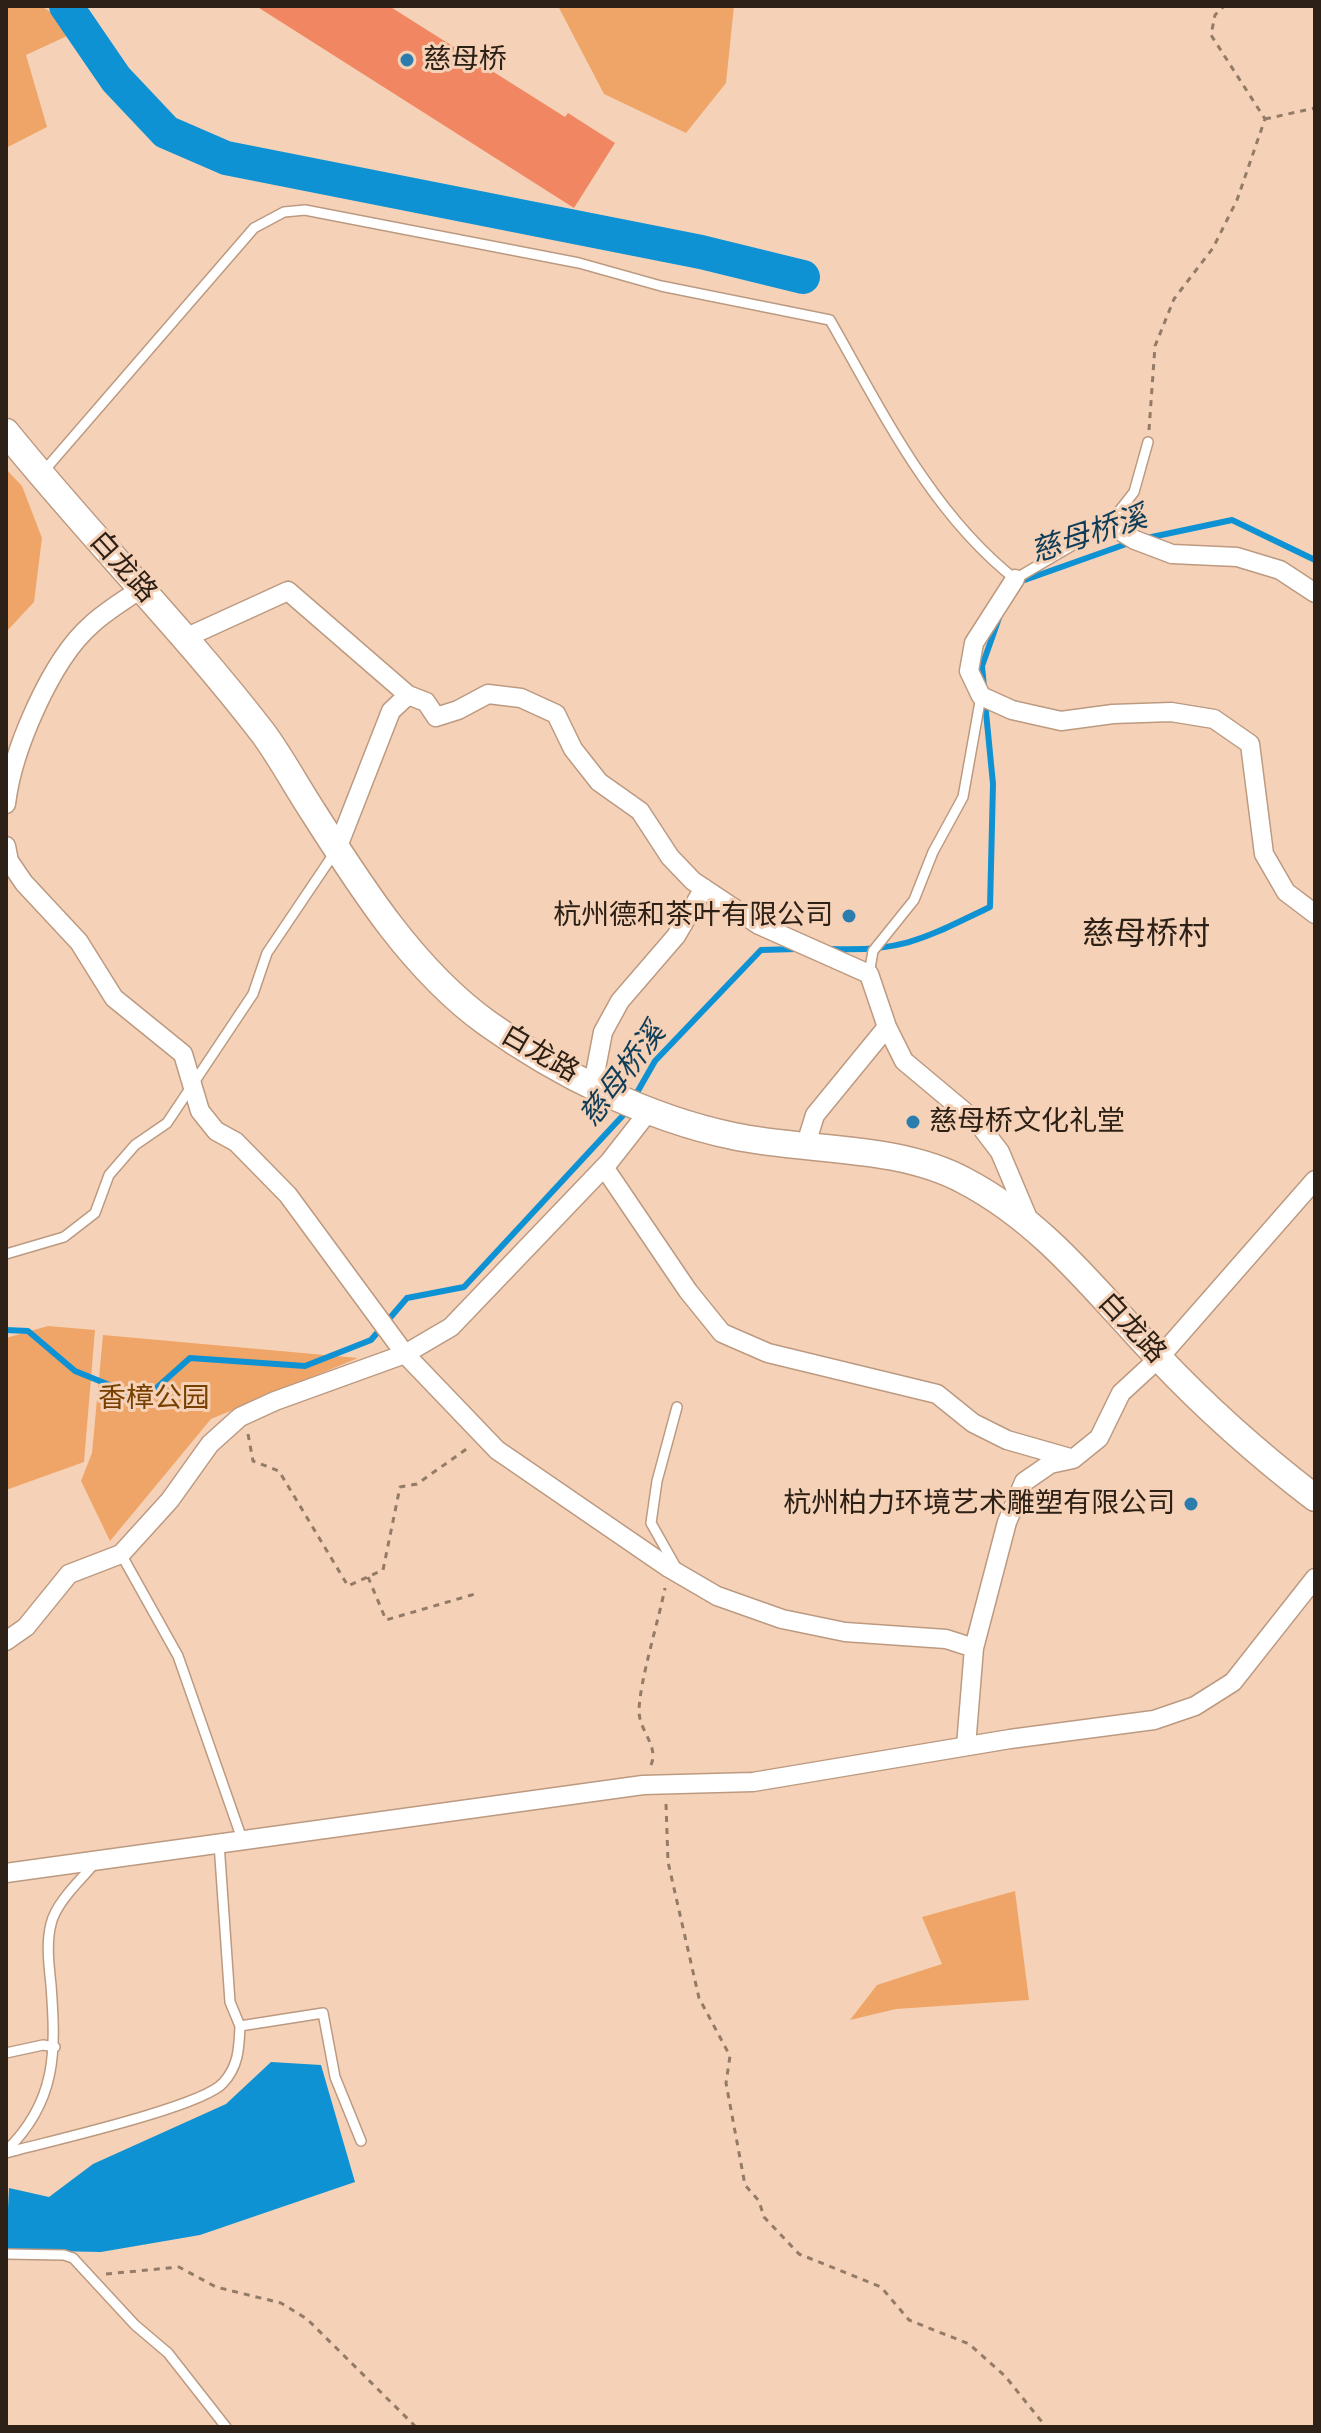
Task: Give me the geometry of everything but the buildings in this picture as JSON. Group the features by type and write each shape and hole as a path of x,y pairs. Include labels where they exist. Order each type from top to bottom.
{"street":[{"name":"白龙路","path":"6,432 185,638 266,737 337,849 402,940 447,990 488,1023 593,1084 649,1111 731,1136 903,1160 960,1178 1013,1209 1061,1251 1159,1358 1253,1450 1315,1498"},
{"path":"1109,524 1135,540 1172,554 1237,557 1280,570 1315,593"},
{"path":"1015,579 974,643 969,671 981,696 1012,710 1061,721 1113,714 1171,712 1214,719 1250,744 1264,854 1286,892 1315,914"},
{"path":"6,804 29,727 59,665 89,626 142,588"},
{"path":"185,638 288,591 408,695 426,702 436,717 458,710 488,694 521,698 556,714 573,749 599,782 640,811 670,857 704,888 759,925 869,974 887,1027 904,1061 968,1113 1000,1152 1030,1223"},
{"path":"337,849 391,711 408,695"},
{"path":"6,846 9,861 24,883 79,942 114,998 183,1054 200,1111 216,1131 236,1142 288,1195 405,1354 497,1450 675,1572 717,1596 782,1619 845,1632 946,1639 974,1648"},
{"path":"593,1084 603,1032 614,1012 676,936 704,888"},
{"path":"805,1147 815,1115 887,1027"},
{"path":"6,1641 26,1627 69,1574 121,1554 170,1500 210,1444 245,1415 405,1354 451,1327 604,1167 649,1111"},
{"path":"604,1167 688,1291 722,1333 768,1353 937,1394 973,1423 996,1434 1073,1459"},
{"path":"966,1746 974,1648 1007,1522 1024,1482 1050,1464 1073,1459 1099,1438 1121,1393 1159,1358 1315,1180"},
{"path":"6,1873 643,1785 753,1782 966,1746 1154,1720 1195,1706 1233,1682 1315,1578"}],"lane":[{"path":"40,474 254,228 284,212 305,210 579,263 661,286 830,320 906,452 981,552 1015,579 1109,524 1134,492 1148,442"},
{"path":"869,974 873,951 914,900 933,852 963,797 981,696"},
{"path":"6,1254 64,1237 95,1213 109,1175 135,1145 167,1123 253,994 267,953 337,849"},
{"path":"675,1572 651,1523 657,1481 677,1407"},
{"path":"121,1554 178,1656 242,1839"},
{"path":"6,2152 190,2102 222,2085 239,2059 240,2026 230,2002 219,1843"},
{"path":"6,2152 27,2130 49,2081 55,2047 49,1959 51,1921 97,1861"},
{"path":"240,2026 323,2013 335,2077 361,2141"},
{"path":"6,2053 43,2045 55,2047"},
{"path":"6,2254 64,2255 90,2276 135,2325 178,2363 226,2427"}],"path":[{"path":"1224,6 1215,15 1211,35 1265,119"},
{"path":"1265,119 1315,108"},
{"path":"1148,442 1155,346 1174,299 1213,248 1237,200 1265,119"},
{"path":"245,1415 253,1461 279,1471 348,1586 383,1570 400,1487 417,1484 484,1437"},
{"path":"643,1785 655,1757 650,1741 642,1731 639,1710 675,1572"},
{"path":"368,1577 386,1620 475,1594"},
{"path":"666,1785 668,1862 699,1998 730,2056 726,2083 745,2185 759,2201 764,2217 799,2254 881,2287 909,2320 969,2344 1005,2376 1046,2427"},
{"path":"90,2276 179,2267 216,2287 281,2303 307,2319 416,2427"}],"green space":[{"path":"6,6 41,6 80,30 26,55 47,127 6,148"},
{"path":"558,6 734,6 726,83 686,133 604,94"},
{"path":"6,469 22,486 42,538 34,602 6,632"},
{"path":"48,1326 95,1330 84,1462 6,1490 6,1338"},
{"name":"香樟公园","path":"103,1335 358,1358 211,1419 110,1541 81,1481 92,1453"},
{"path":"1015,1891 1029,2000 896,2009 850,2020 877,1985 942,1964 922,1917"}],"water":[{"path":"271,2062 321,2065 355,2182 200,2235 101,2252 6,2250 9,2188 49,2197 93,2164 226,2104"}],"waterway":[{"path":"66,6 116,79 166,132 226,158 701,252 803,277"},
{"name":"慈母桥溪","path":"1147,538 1232,520 1315,560"},
{"name":"慈母桥溪","path":"1019,582 1129,543"},
{"name":"慈母桥溪","path":"984,687 982,666 999,618"},
{"name":"慈母桥溪","path":"832,949 897,945 949,927 990,907 993,784 985,702"},
{"name":"慈母桥溪","path":"635,1096 655,1061 761,950 796,949"},
{"name":"慈母桥溪","path":"6,1330 28,1331 75,1371 144,1399 190,1358 305,1366 371,1340 407,1298 464,1287 628,1110"}],"place":[{"name":"慈母桥","path":"407,60"},
{"name":"杭州德和茶叶有限公司","path":"849,916"},
{"name":"慈母桥文化礼堂","path":"913,1122"},
{"name":"杭州柏力环境艺术雕塑有限公司","path":"1191,1504"}],"district":[{"name":"慈母桥村","path":"1146,935"}]}
